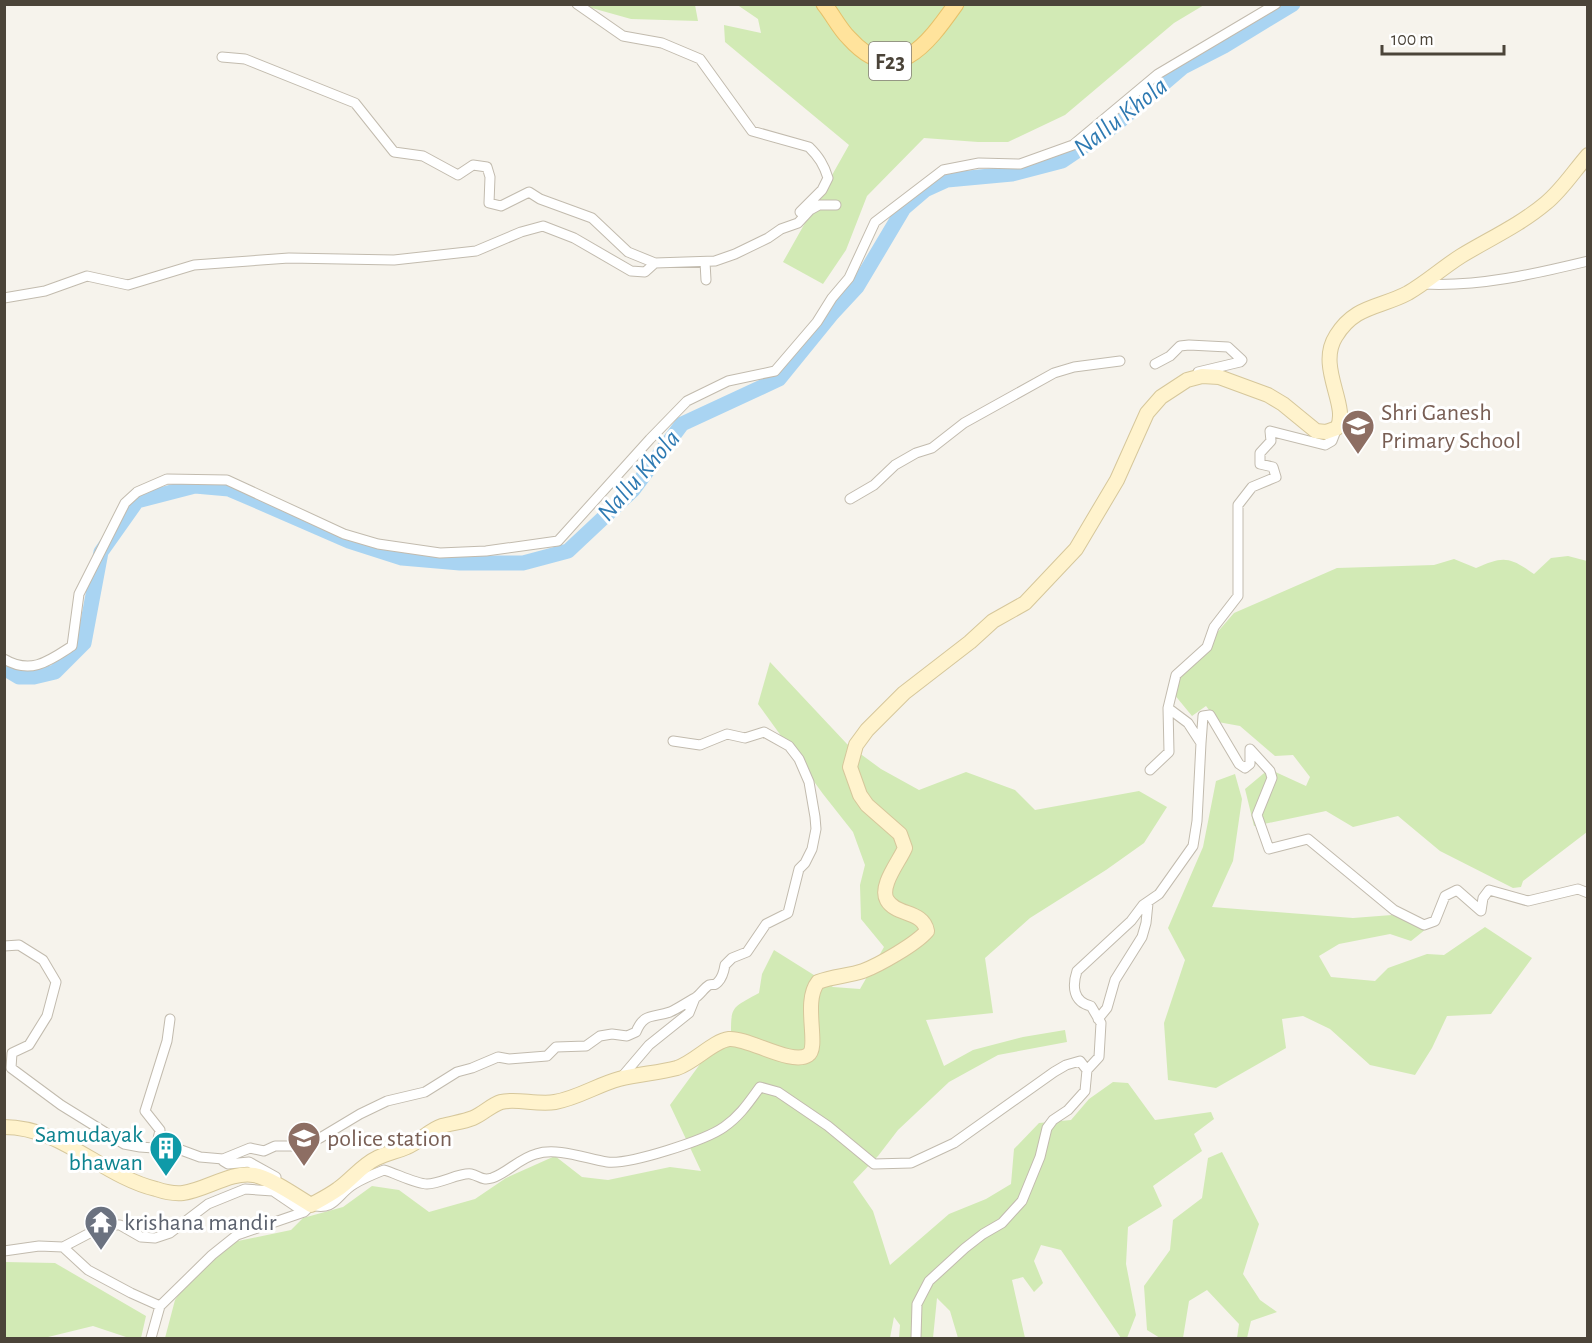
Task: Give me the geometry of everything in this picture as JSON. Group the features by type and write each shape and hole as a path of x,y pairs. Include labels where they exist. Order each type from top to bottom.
{"main road":[{"name":"F23","path":"824,4 848,38 865,54 880,62 901,60 917,52 956,4"},
{"path":"4,1127 38,1131 65,1143 118,1175 140,1185 165,1192 185,1193 240,1175 250,1174 288,1191 307,1209 338,1190 361,1168 376,1158 407,1147 440,1126 474,1118 500,1102 555,1102 570,1099 620,1079 680,1067 694,1061 718,1043 727,1040 741,1041 788,1056 808,1055 813,1048 810,1017 813,987 818,982 862,971 884,961 927,931 923,922 894,908 884,895 885,886 905,848 900,834 867,805 860,795 850,767 856,745 867,730 904,693 970,642 993,621 1025,603 1076,549 1109,495 1128,459 1136,436 1154,404 1176,386 1202,376 1219,377 1257,389 1268,395 1316,431 1326,432 1337,428 1340,416 1329,356 1335,338 1346,323 1360,311 1402,296 1424,284 1450,263 1494,238 1546,203 1587,155"}],"street":[{"path":"577,4 623,36 662,43 700,59 752,131 809,147 816,154 824,164 827,183 786,227"},
{"path":"4,658 16,666 34,666 51,660 72,646 79,594 125,503 137,492 167,479 227,480 344,534 378,544 440,553 466,553 558,541 687,400 728,381 775,371 817,322 832,298 849,278 875,222 943,170 979,163 1020,164 1073,145 1158,74 1276,4"},
{"path":"222,57 245,59 355,103 394,152 423,156 458,175 473,165 487,167 490,177 489,203 501,206 529,192 540,199 592,218 628,252 656,263 705,262 735,254 798,223 810,210 819,205 836,206"},
{"path":"4,298 45,291 87,276 128,285 194,265 289,258 394,260 476,251 521,232 543,226 574,238 631,271 645,272 656,263"},
{"path":"1424,284 1460,285 1532,274 1587,261"},
{"path":"705,262 706,280"},
{"path":"1155,364 1170,356 1180,346 1189,345 1228,347 1242,360 1216,369 1200,370 1187,380"},
{"path":"850,499 874,485 895,465 932,447 964,423 1054,373 1104,362 1120,362"},
{"path":"1150,770 1169,752 1168,708 1176,675 1207,647 1215,627 1238,596 1238,505 1252,487 1276,477 1273,467 1260,464 1260,453 1271,441 1270,431 1325,445 1332,441 1337,428"},
{"path":"1168,708 1188,723 1201,742"},
{"path":"916,1338 917,1304 929,1281 965,1248 1002,1223 1022,1201 1040,1157 1047,1128 1053,1120 1068,1110 1084,1091 1087,1070 1099,1057 1101,1023 1091,1006 1084,1005 1075,994 1073,982 1077,971 1131,921 1143,905 1165,887 1193,846 1197,822 1203,716 1210,716 1239,764 1245,768 1250,764 1250,749 1270,771 1272,778 1257,815 1269,849 1308,839 1394,910 1424,925 1435,921 1445,896 1457,890 1481,911 1483,898 1489,890 1528,901 1578,889 1587,893"},
{"path":"4,946 19,945 43,960 56,982 48,1016 29,1045 12,1053 11,1068 27,1082 124,1144 181,1150 200,1157 223,1159 250,1148 264,1151 274,1146 298,1146 387,1101 425,1092 457,1072 498,1057 509,1059 547,1056 556,1047 586,1046 600,1036 612,1034 627,1036 636,1032 639,1023 650,1016 668,1013 695,998 708,986 718,982 725,965 732,958 747,952 766,924 788,913 799,869 806,863 812,849 816,829 809,782 799,759 789,746 764,732 745,738 727,734 700,745 673,741"},
{"path":"1098,1019 1107,1008 1115,980 1142,937 1148,903"},
{"path":"620,1079 649,1045 689,1013 695,998"},
{"path":"156,1148 160,1130 145,1111 167,1041 170,1019"},
{"path":"151,1338 160,1306 212,1255 237,1235 307,1209 321,1208 334,1202 352,1185 384,1170 425,1185 446,1181 460,1175 471,1174 481,1180 493,1178 536,1153 587,1156 609,1162 635,1158 701,1140 724,1128 743,1112 760,1087 778,1092 828,1126 874,1164 911,1163 954,1143 1066,1065 1080,1061 1087,1070"},
{"path":"223,1159 228,1164 249,1162 282,1180 288,1191"},
{"path":"4,1251 39,1246 63,1247 105,1225 120,1225 141,1237 155,1238 170,1233 208,1204 245,1189 273,1191 307,1209"},
{"path":"63,1247 88,1270 160,1306"}],"green space":[{"path":"736,4 1204,5 1174,23 1065,115 1008,142 924,138 867,196 846,250 823,284 783,262 849,145 725,42 724,25 761,33 758,19"},
{"path":"581,5 695,5 698,21 631,19"},
{"path":"1568,556 1587,561 1587,832 1523,881 1521,887 1513,888 1440,851 1398,816 1353,827 1326,811 1254,826 1245,789 1269,769 1306,786 1310,777 1293,755 1275,756 1240,726 1218,722 1206,706 1192,716 1169,688 1234,613 1337,568 1434,565 1454,559 1476,568 1493,561 1506,560 1534,574 1551,558"},
{"path":"770,662 847,744 881,769 919,790 966,772 1015,790 1035,810 1139,791 1167,807 1144,843 1030,918 985,958 993,1013 926,1020 944,1066 973,1050 1023,1037 1065,1030 1067,1042 998,1055 949,1082 898,1130 878,1156 853,1182 873,1211 890,1265 949,1214 986,1199 1011,1184 1014,1149 1039,1123 1071,1120 1089,1099 1113,1082 1128,1083 1155,1120 1211,1112 1214,1119 1194,1134 1202,1151 1153,1186 1162,1206 1128,1227 1126,1264 1136,1315 1127,1338 1121,1338 1061,1250 1041,1245 1034,1261 1043,1283 1034,1292 1023,1277 1012,1280 1025,1338 958,1338 950,1311 937,1298 933,1338 899,1338 900,1325 894,1317 890,1338 165,1338 175,1300 189,1279 233,1242 291,1230 303,1218 343,1207 372,1186 399,1190 429,1212 475,1199 506,1178 555,1156 582,1177 608,1180 670,1167 701,1171 670,1105 703,1060 731,1039 732,1014 742,1002 759,993 762,974 774,950 833,987 860,989 884,947 861,919 860,885 865,865 853,832 758,704"},
{"path":"1235,774 1242,799 1233,861 1212,907 1353,918 1392,915 1426,929 1411,941 1390,934 1339,944 1319,956 1331,977 1375,981 1388,968 1427,954 1444,955 1485,927 1532,958 1491,1014 1447,1016 1432,1048 1415,1075 1370,1065 1330,1029 1303,1016 1282,1019 1286,1048 1216,1088 1168,1080 1164,1023 1185,960 1168,928 1203,847 1216,781"},
{"path":"1222,1152 1259,1224 1243,1274 1260,1300 1277,1312 1251,1321 1247,1338 1237,1338 1239,1324 1207,1290 1189,1301 1183,1338 1160,1338 1147,1330 1144,1286 1170,1250 1173,1220 1202,1198 1208,1158"},
{"path":"5,1262 55,1263 146,1316 141,1338 129,1338 93,1326 44,1338 5,1338"}],"waterway":[{"name":"Nallu Khola","path":"4,668 19,677 34,677 55,672 84,643 101,552 137,501 195,486 229,489 349,541 402,558 460,563 523,563 568,551 633,490 682,424 779,379 857,287 904,208 925,190 947,180 1012,174 1062,161 1114,126 1183,67 1224,46 1293,4"}],"place":[{"name":"Shri Ganesh Primary School","path":"1358,455"},
{"name":"police station","path":"304,1167"},
{"name":"Samudayak bhawan","path":"166,1177"},
{"name":"krishana mandir","path":"101,1251"}]}
